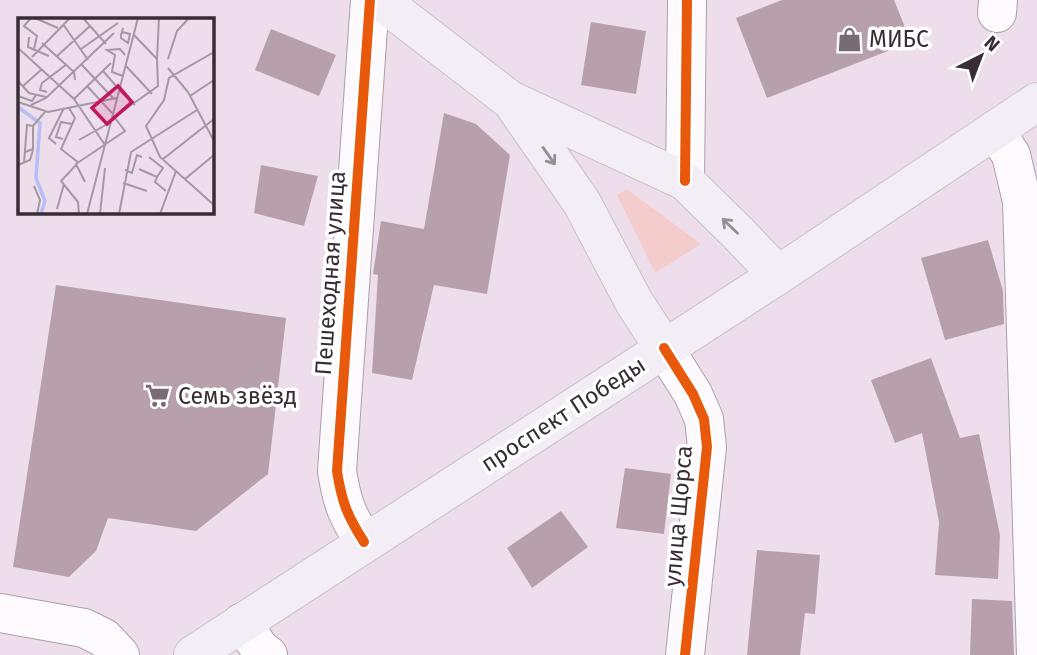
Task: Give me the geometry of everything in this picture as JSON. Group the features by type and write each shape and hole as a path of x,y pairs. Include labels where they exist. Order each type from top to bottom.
{"main road":[{"path":"380,0 510,100 685,181 778,275"},
{"path":"510,100 582,203 634,302 664,348"},
{"name":"проспект Победы","path":"193,655 778,275 1037,102"}],"street":[{"name":"Пешеходная улица","path":"364,542 341,499 337,471 370,0"},
{"path":"685,181 687,0"},
{"path":"995,130 1011,155 1022,201 1036,655"},
{"name":"улица Щорса","path":"664,348 693,394 704,419 707,447 685,655"},
{"path":"0,613 85,628 104,638 120,655"},
{"path":"241,623 261,650 268,655"}],"shaded area":[{"path":"627,189 701,244 655,273 617,195"}],"building":[{"path":"782,0 894,0 911,42 767,98 736,18"},
{"path":"591,22 646,31 636,94 581,85"},
{"path":"271,29 336,55 319,96 255,70"},
{"path":"444,113 476,124 510,155 487,294 434,285 412,380 372,373 378,275 373,274 381,221 424,229"},
{"path":"261,165 318,176 304,226 254,213"},
{"path":"988,240 1003,291 1004,324 945,340 921,258"},
{"name":"Семь звёзд","path":"56,285 286,318 268,474 196,531 108,518 96,551 69,577 13,567"},
{"path":"931,358 960,438 979,434 1000,535 998,579 935,575 939,522 922,433 895,443 871,380"},
{"path":"625,468 671,474 664,534 616,528"},
{"path":"561,511 588,547 532,588 507,548"},
{"path":"757,550 820,555 815,614 805,613 800,655 747,655"},
{"path":"972,599 1012,601 1014,655 970,655"}],"cycle path":[{"path":"364,542 346,508 337,471 370,0"},
{"path":"685,181 687,0"},
{"path":"664,348 693,394 704,419 707,447 685,655"}],"place":[{"name":"МИБС","path":"849,39"},
{"name":"Семь звёзд","path":"158,396"}]}
